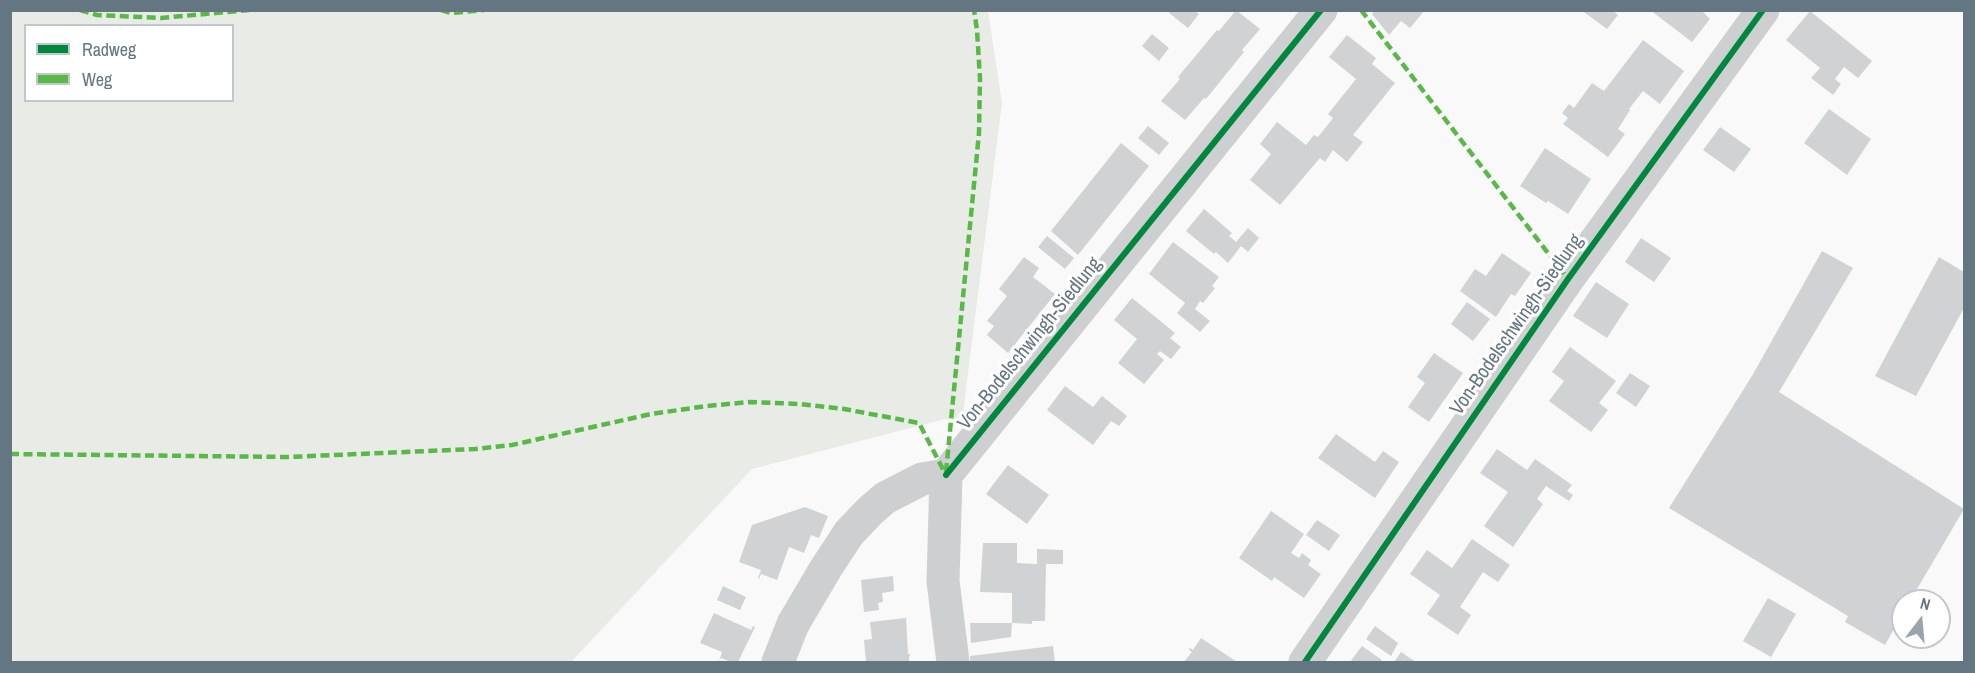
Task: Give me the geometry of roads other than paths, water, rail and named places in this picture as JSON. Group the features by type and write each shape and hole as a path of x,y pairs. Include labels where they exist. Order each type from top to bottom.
{"street":[{"name":"Von-Bodelschwingh-Siedlung","path":"946,475 1321,10"},
{"name":"Von-Bodelschwingh-Siedlung","path":"1305,663 1568,279 1763,10"},
{"path":"778,663 793,624 849,533 885,498 921,479 946,475 943,581 953,663"}]}
